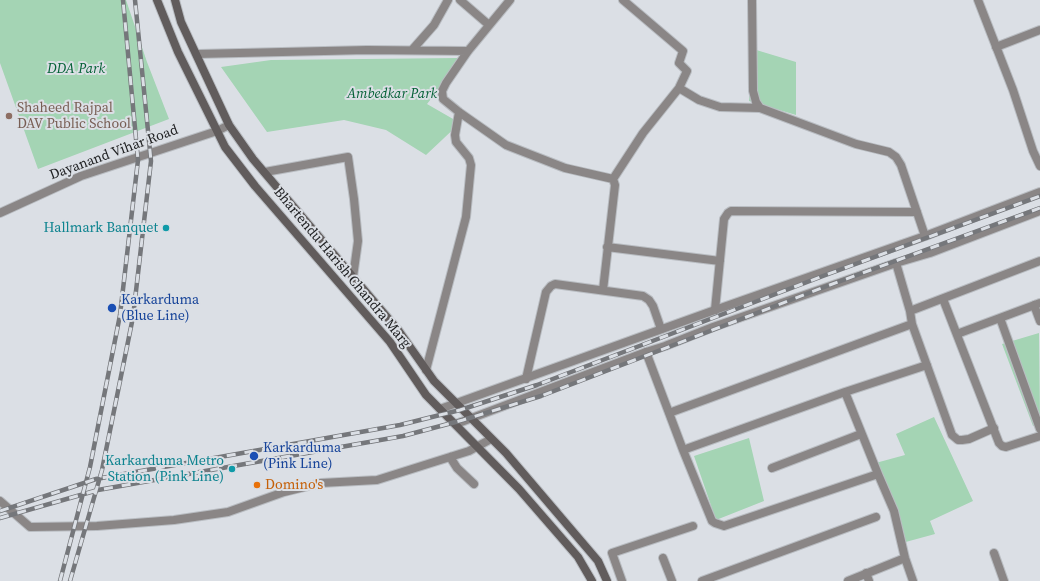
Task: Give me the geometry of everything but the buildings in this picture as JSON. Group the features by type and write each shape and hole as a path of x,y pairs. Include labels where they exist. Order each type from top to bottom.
{"main road":[{"name":"Bhartendu Harish Chandra Marg","path":"157,0 178,52 225,147 255,186 390,342 426,394 519,489 578,557 592,581"},
{"name":"Bhartendu Harish Chandra Marg","path":"175,0 181,22 229,125 253,159 398,330 434,381 506,453 598,561 607,581"}],"street":[{"path":"412,50 434,25 448,0"},
{"path":"460,0 489,25"},
{"path":"510,0 468,51 446,83 442,91 443,99 458,112 506,146 565,168 613,179"},
{"path":"613,179 643,134 679,88 686,71 679,63 683,51 623,0"},
{"path":"752,0 752,91 760,108"},
{"path":"978,0 1013,90 1033,151 1040,166"},
{"path":"996,47 1040,30"},
{"path":"197,54 367,50 468,51"},
{"path":"679,88 699,100 720,107 760,108 856,144 889,152 896,157 901,164 925,236"},
{"path":"426,370 466,218 471,165 469,158 456,142 455,135 458,112"},
{"name":"Dayanand Vihar Road","path":"0,213 81,176 217,131 229,125"},
{"path":"265,172 348,157 358,241 353,277"},
{"path":"603,290 615,185 613,179"},
{"path":"440,409 925,236 1040,192"},
{"path":"715,310 724,219 731,211 917,212"},
{"path":"456,424 713,327 896,263 930,253 1040,211"},
{"path":"607,247 720,261"},
{"path":"910,311 1040,261"},
{"path":"896,263 910,311 912,324 952,435 958,440 969,439 994,428"},
{"path":"526,379 546,292 555,284 643,296 650,300 661,329"},
{"path":"943,299 999,443 1006,447 1040,436"},
{"path":"957,334 1037,304 1040,321"},
{"path":"1000,318 1040,429"},
{"path":"669,414 912,324"},
{"path":"646,352 683,450 712,521 715,523 724,526 878,474"},
{"path":"683,450 845,392 927,365"},
{"path":"845,392 894,511 904,558 913,581"},
{"path":"772,468 862,434"},
{"path":"0,501 30,527 97,526 174,520 228,512 284,492 321,483 378,480 469,451 491,439"},
{"path":"450,457 457,468 474,484"},
{"path":"702,581 876,517"},
{"path":"622,581 612,553 693,526"},
{"path":"994,553 1004,581"},
{"path":"663,558 672,581"},
{"path":"848,581 868,577 904,558"}],"green space":[{"name":"DDA Park","path":"0,0 126,0 147,62 169,119 38,169 0,63"},
{"path":"753,49 796,62 796,115 749,101"},
{"name":"Ambedkar Park","path":"458,58 460,62 427,104 460,123 426,155 386,130 344,120 267,132 221,67 271,60"},
{"path":"1039,333 1040,423 1033,426 1002,344"},
{"path":"934,417 973,501 930,521 935,534 902,543 872,464 905,455 896,434"},
{"path":"749,438 764,501 716,520 694,456"}],"railway":[{"path":"60,581 90,467 120,315 138,160 123,0"},
{"path":"70,581 102,470 133,317 151,161 135,0"},
{"path":"0,511 96,479 400,425 460,410 537,385 823,276 1040,196"},
{"path":"0,518 98,490 403,436 463,420 541,396 827,286 1040,208"}],"place":[{"name":"Shaheed Rajpal DAV Public School","path":"9,116"},
{"name":"Hallmark Banquet","path":"166,228"},
{"name":"Karkarduma (Blue Line)","path":"112,308"},
{"name":"Karkarduma (Pink Line)","path":"254,456"},
{"name":"Karkarduma Metro Station (Pink Line)","path":"232,469"},
{"name":"Domino's","path":"257,485"}]}
